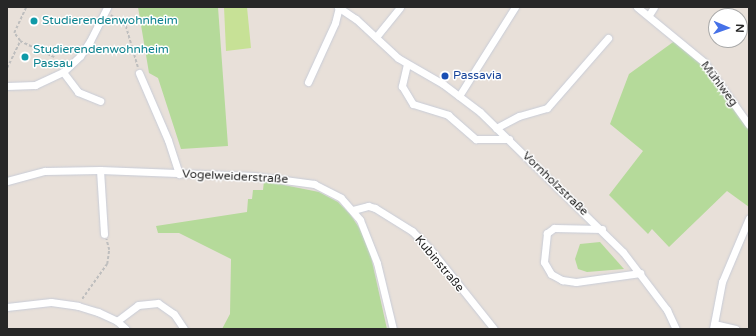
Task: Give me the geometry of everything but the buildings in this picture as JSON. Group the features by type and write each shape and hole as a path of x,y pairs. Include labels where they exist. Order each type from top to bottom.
{"street":[{"name":"Vornholzstraße","path":"308,82 335,23 338,7 356,19 407,64 459,96 480,112 509,139 602,229 640,273 667,310 676,329"},
{"path":"376,38 400,7"},
{"path":"459,96 515,7"},
{"name":"Mühlweg","path":"637,7 704,62 749,125"},
{"path":"649,16 654,7"},
{"path":"7,86 35,85 64,72 87,46 106,9"},
{"path":"496,128 519,116 547,108 608,38"},
{"path":"407,64 402,86 413,104 448,115 476,139 509,139"},
{"path":"64,72 78,92 100,101"},
{"path":"139,73 168,140 179,174"},
{"path":"100,170 104,234"},
{"name":"Vogelweiderstraße","path":"7,181 45,171 100,170 254,176 314,184 335,194 353,210 377,263 393,329"},
{"name":"Kubinstraße","path":"353,210 368,206 375,208 412,231 430,249 494,329"},
{"path":"735,329 714,327 722,282 749,218"},
{"name":"Vornholzstraße","path":"602,229 554,228 547,233 544,262 551,274 562,280 576,282 640,273"},
{"path":"7,307 51,302 78,306 117,321 126,329"},
{"path":"117,321 138,305 158,303 168,308 184,329"}],"path":[{"path":"26,7 14,33 20,41 55,57"},
{"path":"106,9 126,26 139,73"},
{"path":"7,68 20,41"},
{"path":"78,306 107,264 109,250 104,234"}],"green space":[{"path":"138,7 218,7 228,146 181,149 158,78 149,73"},
{"path":"224,7 247,7 251,48 226,51"},
{"path":"676,40 703,62 749,125 749,207 727,191 669,247 652,229 648,234 609,195 643,151 610,124 629,74"},
{"path":"264,181 319,192 338,202 350,214 360,229 370,252 387,329 222,329 230,314 231,259 179,233 158,233 156,226 247,212 248,199 252,199 253,190 263,190"},
{"path":"600,242 624,269 587,272 578,269 575,259 580,244"}],"place":[{"name":"Studierendenwohnheim","path":"34,21"},
{"name":"Studierendenwohnheim Passau","path":"25,57"},
{"name":"Passavia","path":"445,76"}]}
